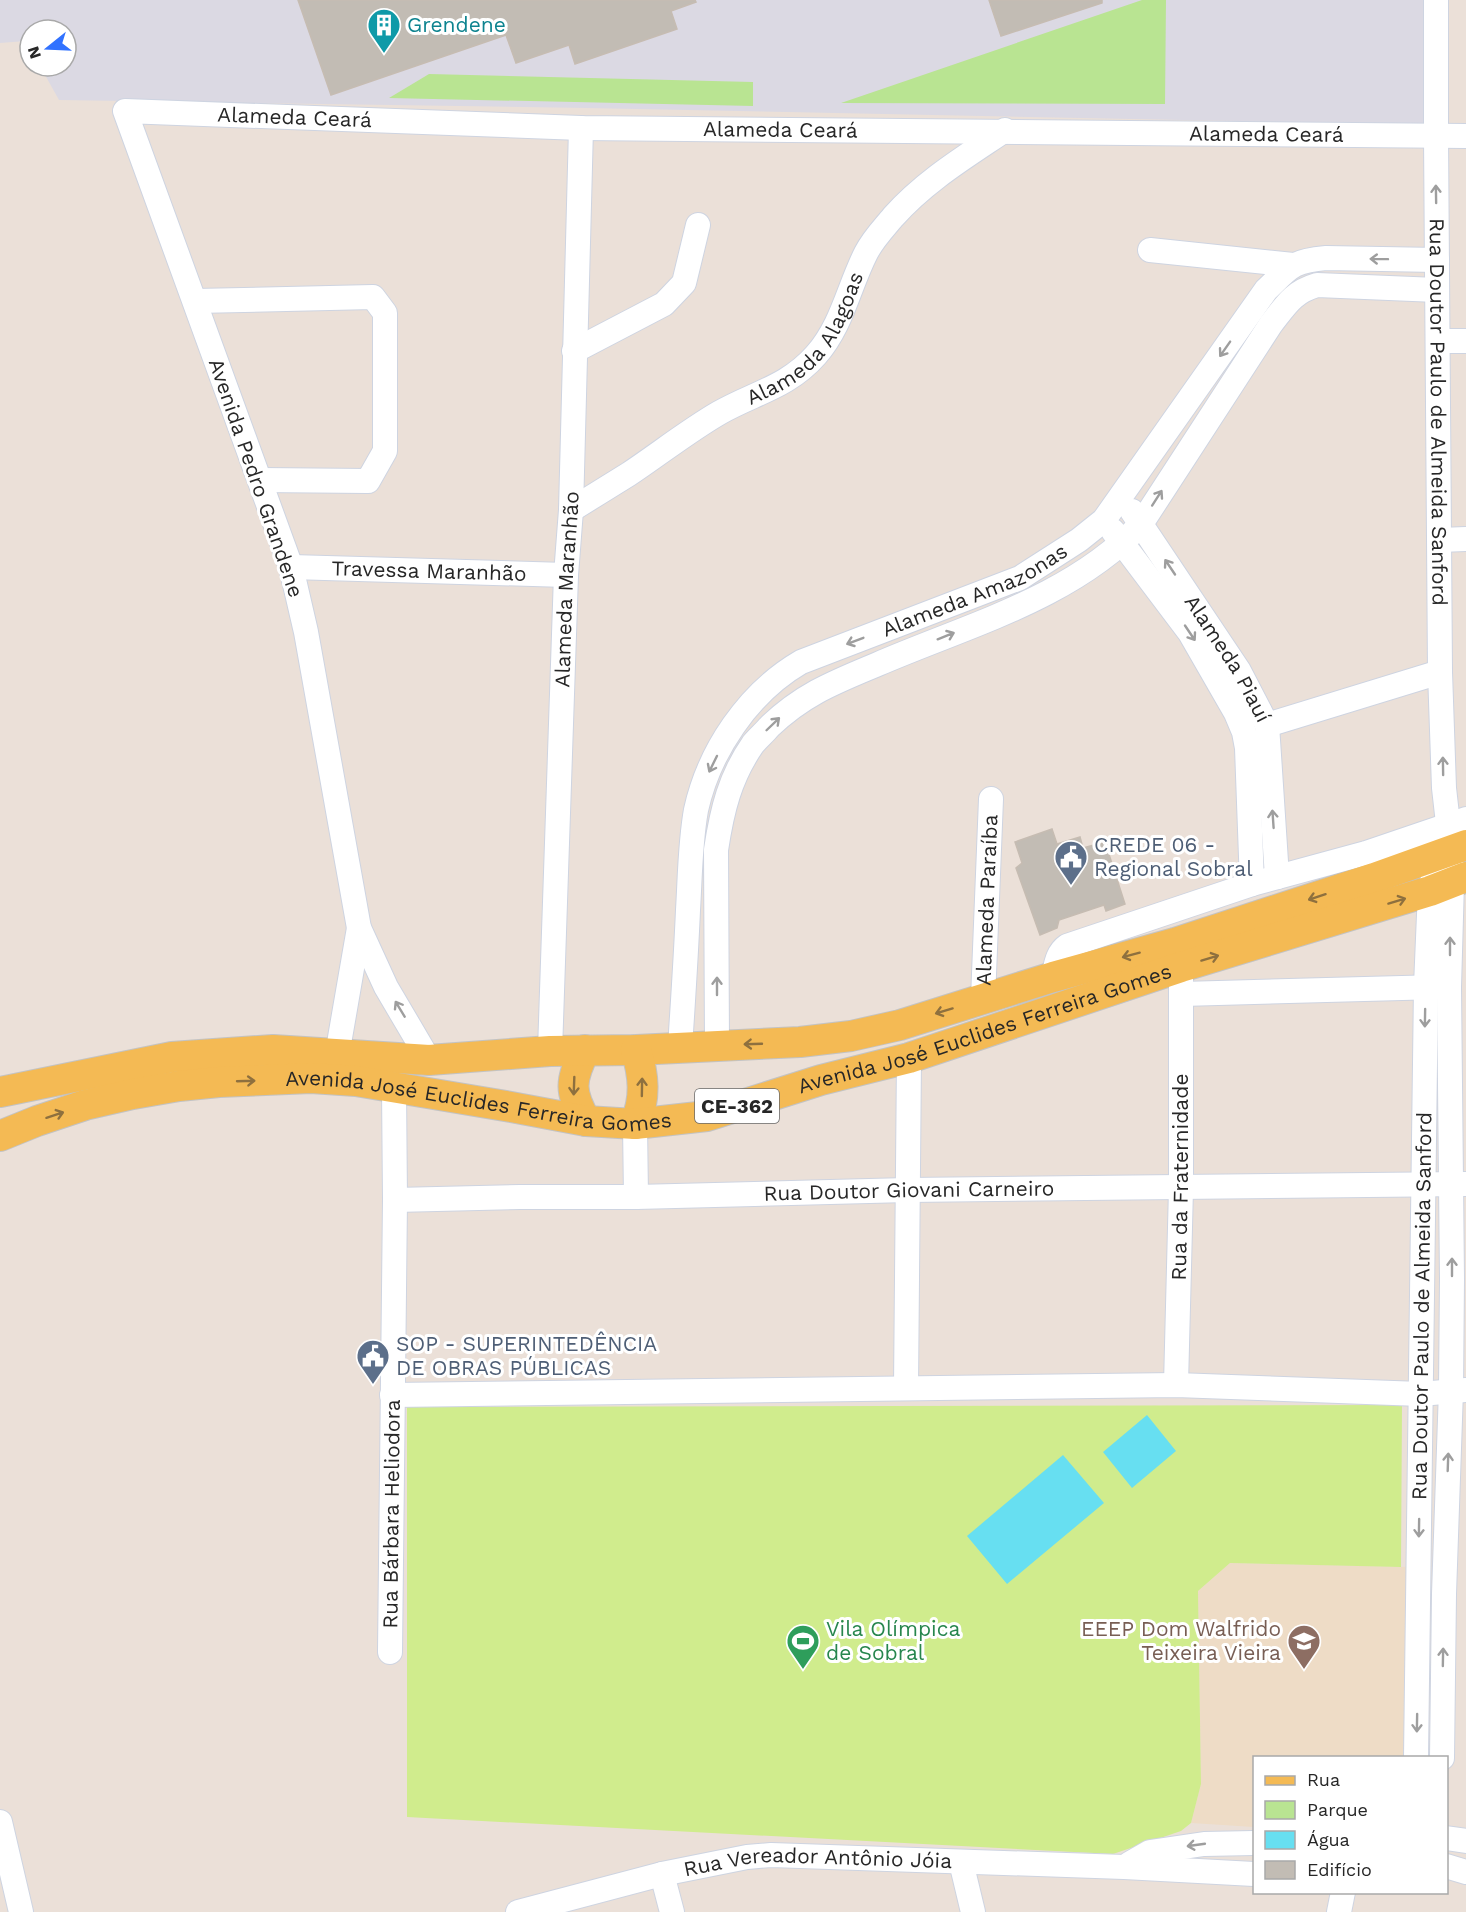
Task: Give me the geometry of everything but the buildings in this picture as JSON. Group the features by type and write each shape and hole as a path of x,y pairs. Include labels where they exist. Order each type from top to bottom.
{"main road":[{"name":"Avenida José Euclides Ferreira Gomes","path":"0,1092 172,1058 273,1050 429,1060 550,1051 636,1050 800,1042 851,1036 900,1025 1053,977 1175,943 1370,866 1454,839"},
{"name":"Avenida José Euclides Ferreira Gomes","path":"0,1136 37,1121 85,1106 179,1086 311,1078 356,1081 586,1121 634,1124 707,1116 821,1080 909,1058 1181,980 1449,883"},
{"path":"585,1050 579,1062 572,1089 576,1105 586,1121"},
{"path":"634,1124 641,1109 644,1085 636,1050"}],"street":[{"name":"Rua Doutor Paulo de Almeida Sanford","path":"1437,0 1440,672 1444,788 1454,839 1449,883 1447,986 1459,1184 1458,1390 1444,1594 1442,1756"},
{"name":"Alameda Ceará","path":"125,111 581,128 1005,130 1466,136"},
{"name":"Avenida Pedro Grandene","path":"125,111 291,567 306,632 359,928 386,987 429,1060"},
{"name":"Alameda Maranhão","path":"550,1051 566,575 571,510 581,128"},
{"name":"Alameda Alagoas","path":"571,510 719,413 777,387 798,372 817,354 833,329 866,253 878,233 907,201 926,185 1005,130"},
{"path":"574,351 664,304 684,283 698,225"},
{"path":"1150,250 1293,264 1338,258 1437,260"},
{"path":"1338,258 1339,286"},
{"name":"Alameda Amazonas","path":"680,1047 696,812 703,784 712,762 739,717 784,672 816,655 1020,578 1079,540 1104,520 1266,290 1293,264"},
{"name":"Alameda Amazonas","path":"717,1045 716,850 729,788 736,771 755,741 805,697 833,682 1033,601 1091,566 1122,544 1141,524 1259,342 1293,296 1303,289 1317,285 1437,290"},
{"path":"195,301 373,297 385,313 385,451 368,481 260,480"},
{"path":"1439,341 1466,340"},
{"name":"Alameda Piauí","path":"1121,494 1239,671 1267,725 1276,877"},
{"name":"Alameda Piauí","path":"1104,520 1190,633 1219,681 1244,732 1252,884"},
{"path":"1440,540 1466,539"},
{"name":"Travessa Maranhão","path":"291,567 566,575"},
{"path":"880,631 891,658"},
{"path":"1267,725 1440,672"},
{"path":"726,740 746,755"},
{"name":"Alameda Paraíba","path":"983,999 991,799"},
{"path":"696,812 720,825"},
{"path":"1053,977 1059,956 1067,946 1276,877 1370,866"},
{"name":"Avenida Pedro Grandene","path":"338,1055 359,928"},
{"path":"1181,980 1447,986"},
{"name":"Rua da Fraternidade","path":"1176,1385 1181,1188 1181,980"},
{"name":"Rua Doutor Paulo de Almeida Sanford","path":"1416,1756 1423,1185 1447,986"},
{"path":"906,1388 909,1058"},
{"name":"Rua Bárbara Heliodora","path":"390,1652 394,1088"},
{"path":"634,1124 636,1197"},
{"name":"Rua Doutor Giovani Carneiro","path":"395,1200 908,1190 1459,1184"},
{"path":"392,1395 1176,1385 1421,1394 1458,1390"},
{"path":"0,1822 21,1912"},
{"path":"1448,1838 1466,1840"},
{"path":"1124,1867 1150,1852 1204,1844 1253,1843"},
{"name":"Rua Vereador Antônio Jóia","path":"518,1912 662,1874 747,1857 771,1855 1124,1867 1253,1874"},
{"path":"961,1862 973,1912"},
{"path":"1448,1867 1466,1872"},
{"path":"662,1874 672,1912"},
{"path":"1339,1912 1343,1894"}],"shaded area":[{"path":"0,0 1428,0 1429,125 59,100 47,78 78,78 78,18 18,18 18,42 0,43"},
{"name":"EEEP Dom Walfrido Teixeira Vieira","path":"1230,1563 1410,1567 1408,1756 1253,1756 1253,1827 1191,1823 1201,1784 1198,1591"}],"green space":[{"path":"1142,0 1166,0 1165,104 841,103"},
{"path":"429,74 753,82 753,106 389,98"},
{"name":"Vila Olímpica de Sobral","path":"1402,1405 1401,1567 1230,1563 1198,1591 1201,1784 1191,1823 1181,1831 1113,1854 407,1817 407,1407"}],"water":[{"path":"1147,1415 1176,1451 1132,1488 1103,1452"},
{"path":"1063,1455 1104,1503 1007,1584 967,1536"}],"place":[{"name":"Grendene","path":"384,54"},
{"name":"CREDE 06 - Regional Sobral","path":"1071,886"},
{"name":"SOP - SUPERINTEDÊNCIA DE OBRAS PÚBLICAS","path":"373,1385"},
{"name":"Vila Olímpica de Sobral","path":"803,1670"},
{"name":"EEEP Dom Walfrido Teixeira Vieira","path":"1304,1670"}]}
